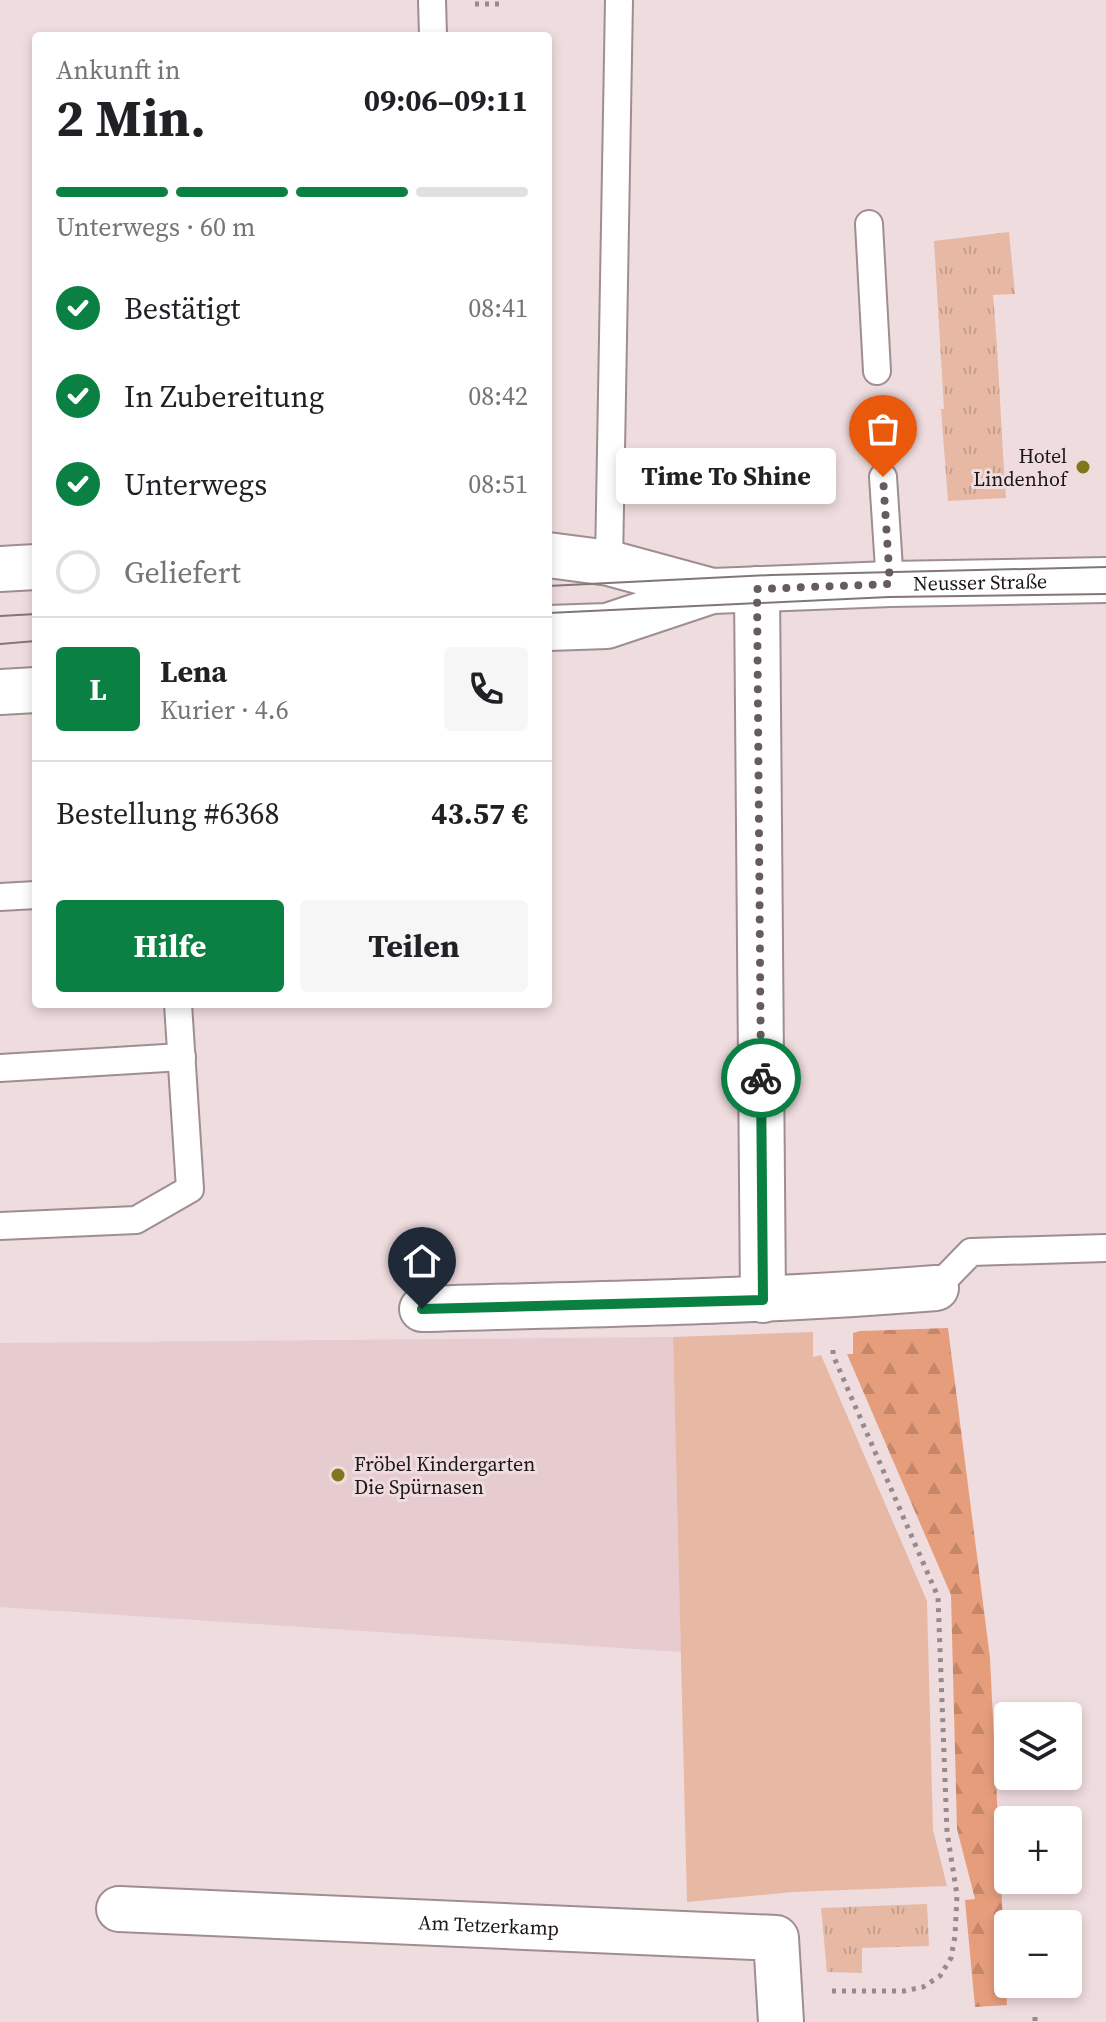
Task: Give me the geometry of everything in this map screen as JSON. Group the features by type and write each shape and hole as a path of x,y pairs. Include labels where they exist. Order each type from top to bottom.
{"street":[{"name":"Neusser Straße","path":"552,556 609,563 712,591"},
{"path":"0,569 32,567"},
{"name":"Neusser Straße","path":"552,628 607,626 712,591 1106,580"},
{"path":"757,589 763,1300"},
{"path":"0,692 32,690"},
{"path":"422,1309 763,1300 936,1288"},
{"name":"Am Tetzerkamp","path":"119,1909 776,1938 780,2006"}],"lane":[{"path":"432,0 433,32"},
{"path":"609,563 619,0"},
{"path":"869,224 877,371"},
{"path":"883,477 890,584"},
{"path":"0,897 32,895"},
{"path":"0,1226 136,1220 190,1189 178,1008"},
{"path":"0,1068 182,1057"},
{"path":"936,1288 971,1252 1106,1248"}],"path":[{"path":"780,2006 923,1987 940,1976 951,1958 955,1936 957,1895 947,1832 938,1597 833,1355 834,1297"}],"shaded area":[{"name":"Fröbel Kindergarten Die Spürnasen","path":"673,1337 681,1652 0,1607 0,1343"}],"green space":[{"path":"1009,232 1015,294 993,295 1006,498 948,501 934,241"},
{"path":"948,1328 990,1658 994,1790 996,1790 997,1806 994,1806 994,1894 1002,1894 1002,1910 994,1910 994,1998 1007,1998 1007,2005 975,2007 965,1900 975,1899 957,1829 951,1595 847,1354 853,1354 853,1333"},
{"path":"813,1332 813,1357 821,1355 927,1601 933,1830 947,1886 793,1892 687,1902 673,1337"},
{"path":"927,1904 929,1946 862,1948 862,1973 827,1972 821,1908"}],"tram line":[{"path":"552,586 771,575 1106,567"},
{"path":"552,613 889,597 1106,594"},
{"path":"0,616 32,614"},
{"path":"0,644 32,641"}],"way so far":[{"path":"761,1078 757,589 890,584 883,477"}],"place":[{"name":"Hotel Lindenhof","path":"1083,467"},
{"name":"Time To Shine","path":"883,477"},
{"name":"Fröbel Kindergarten Die Spürnasen","path":"338,1475"}],"route":[{"path":"422,1309 763,1300 761,1078"}]}
